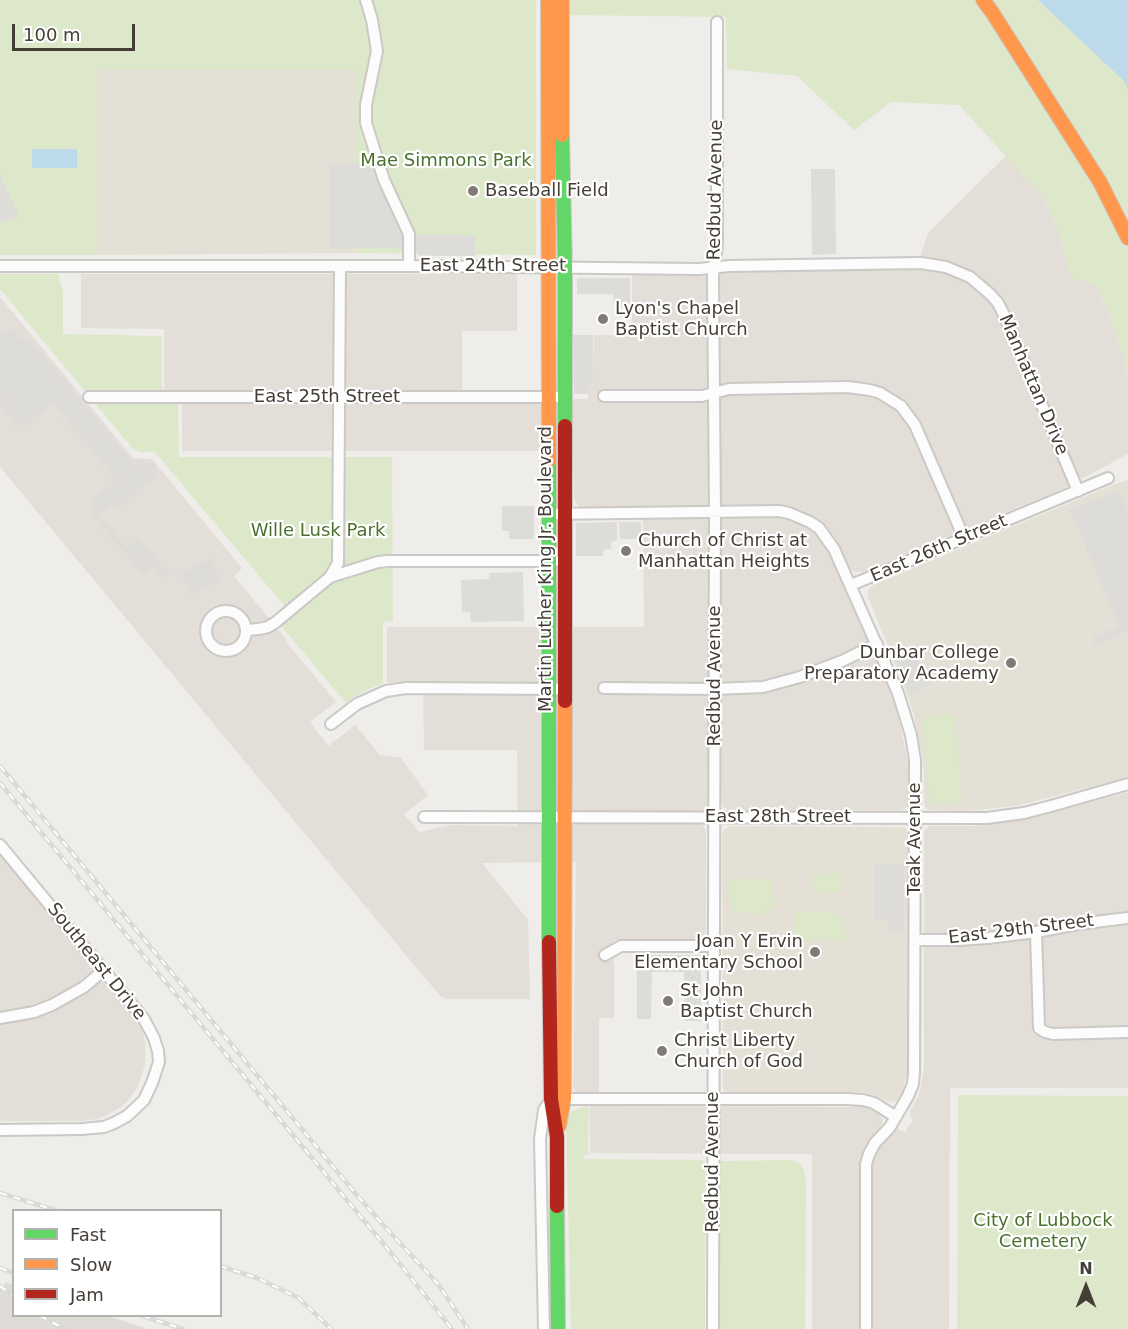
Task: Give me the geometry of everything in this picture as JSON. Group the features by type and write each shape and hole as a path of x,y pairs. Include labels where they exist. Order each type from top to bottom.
{"main road":[{"name":"Martin Luther King Jr. Boulevard","path":"548,0 549,816 557,1099 558,1329"},
{"name":"Martin Luther King Jr. Boulevard","path":"557,1099 565,816 565,267 562,0"},
{"path":"983,0 993,12 1100,182 1128,238"}],"street":[{"path":"366,0 377,51 366,105 366,123 384,180 409,234 409,266"},
{"name":"Redbud Avenue","path":"713,1329 715,512 713,276 717,244 717,22"},
{"name":"East 24th Street","path":"0,266 699,268 921,263 958,271 981,285"},
{"path":"246,630 268,627 276,622 330,577 338,562 340,266"},
{"name":"Manhattan Drive","path":"981,285 998,303 1004,315 1077,491"},
{"path":"604,396 702,396 729,389 857,388 880,393 901,406 920,434 964,538"},
{"name":"East 25th Street","path":"89,397 564,397"},
{"name":"East 26th Street","path":"549,514 779,511 789,513 819,528 834,549 852,585 1108,478"},
{"path":"330,577 388,561 564,561"},
{"name":"Teak Avenue","path":"852,585 898,693 915,760 914,1072 913,1084 896,1117"},
{"path":"604,688 763,687 781,683 842,661 877,644"},
{"path":"331,724 357,704 386,691 406,688 564,688"},
{"name":"East 28th Street","path":"424,817 987,818 1051,806 1128,784"},
{"name":"Southeast Drive","path":"0,845 144,1019 154,1038 159,1062 144,1100 132,1112 114,1123 104,1127 82,1129 0,1130"},
{"name":"East 29th Street","path":"915,940 979,939 1128,918"},
{"path":"1036,932 1039,1028 1053,1034 1128,1032"},
{"path":"605,955 621,946 713,946"},
{"path":"0,1018 34,1012 52,1005 84,987 104,970"},
{"path":"544,1329 540,1139 544,1110 557,1099 863,1100 874,1103 896,1117 872,1149 867,1164 866,1329"}],"shaded area":[{"path":"97,70 356,70 355,253 98,255"},
{"path":"1006,156 1043,197 1058,229 1071,276 1095,285 1108,311 1124,358 1128,383 1128,454 1062,489 866,571 852,570 842,574 898,713 907,758 908,806 901,810 732,811 723,807 722,801 710,801 705,809 698,811 698,823 704,826 706,832 706,933 697,940 614,940 614,1018 599,1018 599,1106 862,1107 878,1113 883,1120 881,1127 890,1135 898,1129 905,1132 913,1120 910,1111 919,1095 924,1066 925,830 929,826 975,826 1015,821 1128,792 1128,1088 950,1088 949,1329 812,1329 812,1154 590,1153 590,1094 578,1094 573,1087 576,862 482,863 528,920 530,999 446,999 440,996 0,467 0,297 133,458 152,459 242,568 234,576 336,702 310,722 328,746 355,725 380,755 401,758 428,795 404,814 419,832 451,825 518,826 517,750 424,750 423,682 387,682 387,627 644,627 643,507 578,506 574,498 573,451 182,451 182,390 164,390 164,329 81,328 81,274 517,274 517,331 462,331 462,402 573,402 574,399 588,399 588,392 594,382 594,335 632,335 632,275 703,275 730,270 921,269 921,254 928,233"},
{"path":"329,163 373,163 405,237 405,248 329,248"},
{"path":"811,169 835,169 836,254 812,255"},
{"path":"0,174 19,216 0,224"},
{"path":"414,235 475,235 475,256 420,256 414,252"},
{"path":"577,278 630,278 630,307 614,307 613,294 577,294"},
{"path":"16,330 17,338 22,337 23,341 28,337 134,464 116,479 53,403 25,426 21,420 16,425 0,406 3,399 0,398 0,332"},
{"path":"573,335 593,335 594,381 587,394 574,394"},
{"path":"141,459 146,465 151,460 158,474 116,509 111,504 99,515 126,547 138,538 169,574 163,579 153,567 143,575 89,511 94,507 90,502"},
{"name":"Dunbar College Preparatory Academy","path":"1128,480 1128,777 1016,806 967,811 929,810 924,803 922,753 914,715 868,597 868,590 873,585"},
{"path":"1119,490 1128,511 1128,631 1095,645 1092,638 1119,626 1070,510"},
{"path":"502,506 534,506 534,539 509,539 509,531 502,531"},
{"path":"617,522 617,541 611,542 611,549 603,550 603,556 576,556 576,523"},
{"path":"619,522 641,522 641,539 620,539"},
{"path":"211,559 220,579 191,593 181,573"},
{"path":"523,572 524,621 471,622 470,612 462,612 461,580 489,579 489,573"},
{"path":"914,649 929,685 909,694 894,657"},
{"name":"Joan Y Ervin Elementary School","path":"730,826 906,828 908,836 908,1068 903,1092 898,1101 889,1102 875,1095 861,1092 727,1092 723,1090 722,835 723,831"},
{"path":"0,854 128,1008 143,1032 145,1065 138,1086 121,1107 97,1119 0,1121"},
{"path":"875,864 904,864 904,932 888,931 888,919 874,919"},
{"path":"637,955 701,955 701,1021 684,1021 684,972 652,972 651,1019 637,1019"},
{"path":"6,1282 12,1285 12,1317 111,1317 145,1329 0,1329 1,1289"}],"green space":[{"name":"Mae Simmons Park","path":"0,0 536,0 536,255 355,253 355,70 98,70 98,255 0,255"},
{"path":"569,0 1128,0 1128,383 1124,358 1108,311 1095,285 1071,277 1058,229 1043,197 959,105 891,102 854,130 797,76 727,69 726,17 569,15"},
{"name":"Wille Lusk Park","path":"0,274 58,274 63,292 63,334 162,336 162,403 178,403 179,457 392,457 393,621 383,622 383,683 358,694 346,703 281,626 293,616 155,452 140,452 133,449 0,289"},
{"path":"955,714 962,803 930,805 923,717"},
{"path":"831,871 837,872 841,877 840,890 837,893 813,893 812,876"},
{"path":"730,879 771,879 771,896 777,904 761,916 752,912 731,912"},
{"path":"795,912 832,912 844,918 845,941 823,941 822,938 817,938 817,941 795,941"},
{"name":"City of Lubbock Cemetery","path":"958,1095 1128,1096 1128,1329 957,1329"},
{"path":"587,1106 589,1108 588,1155 584,1155 584,1159 702,1160 705,1163 705,1329 571,1329 566,1121 572,1111"},
{"path":"792,1160 801,1164 806,1184 805,1329 719,1329 719,1161"}],"water":[{"path":"1038,0 1128,0 1128,89 1124,81"},
{"path":"32,149 77,149 77,168 32,168"}],"railway":[{"path":"0,766 355,1193 438,1284 468,1329"},
{"path":"0,783 452,1329"},
{"path":"0,1193 52,1209"},
{"path":"222,1267 257,1278 299,1298 331,1329"},
{"path":"0,1268 12,1272"},
{"path":"0,1286 12,1295"},
{"path":"42,1317 65,1329"},
{"path":"146,1317 183,1329"}],"traffic: fast":[{"path":"562,135 565,426"},
{"path":"549,460 549,942"},
{"path":"557,1206 558,1329"}],"traffic: slow":[{"path":"548,0 549,460"},
{"path":"562,0 562,135"},
{"path":"983,0 1100,182 1128,238"},
{"path":"559,1126 564,1099 565,701"}],"traffic: jam":[{"path":"565,426 565,701"},
{"path":"549,942 551,1099 557,1137 557,1206"}],"place":[{"name":"Baseball Field","path":"473,191"},
{"name":"Lyon's Chapel Baptist Church","path":"603,319"},
{"name":"Church of Christ at Manhattan Heights","path":"626,551"},
{"name":"Dunbar College Preparatory Academy","path":"1011,663"},
{"name":"Joan Y Ervin Elementary School","path":"815,952"},
{"name":"St John Baptist Church","path":"668,1001"},
{"name":"Christ Liberty Church of God","path":"662,1051"}]}
